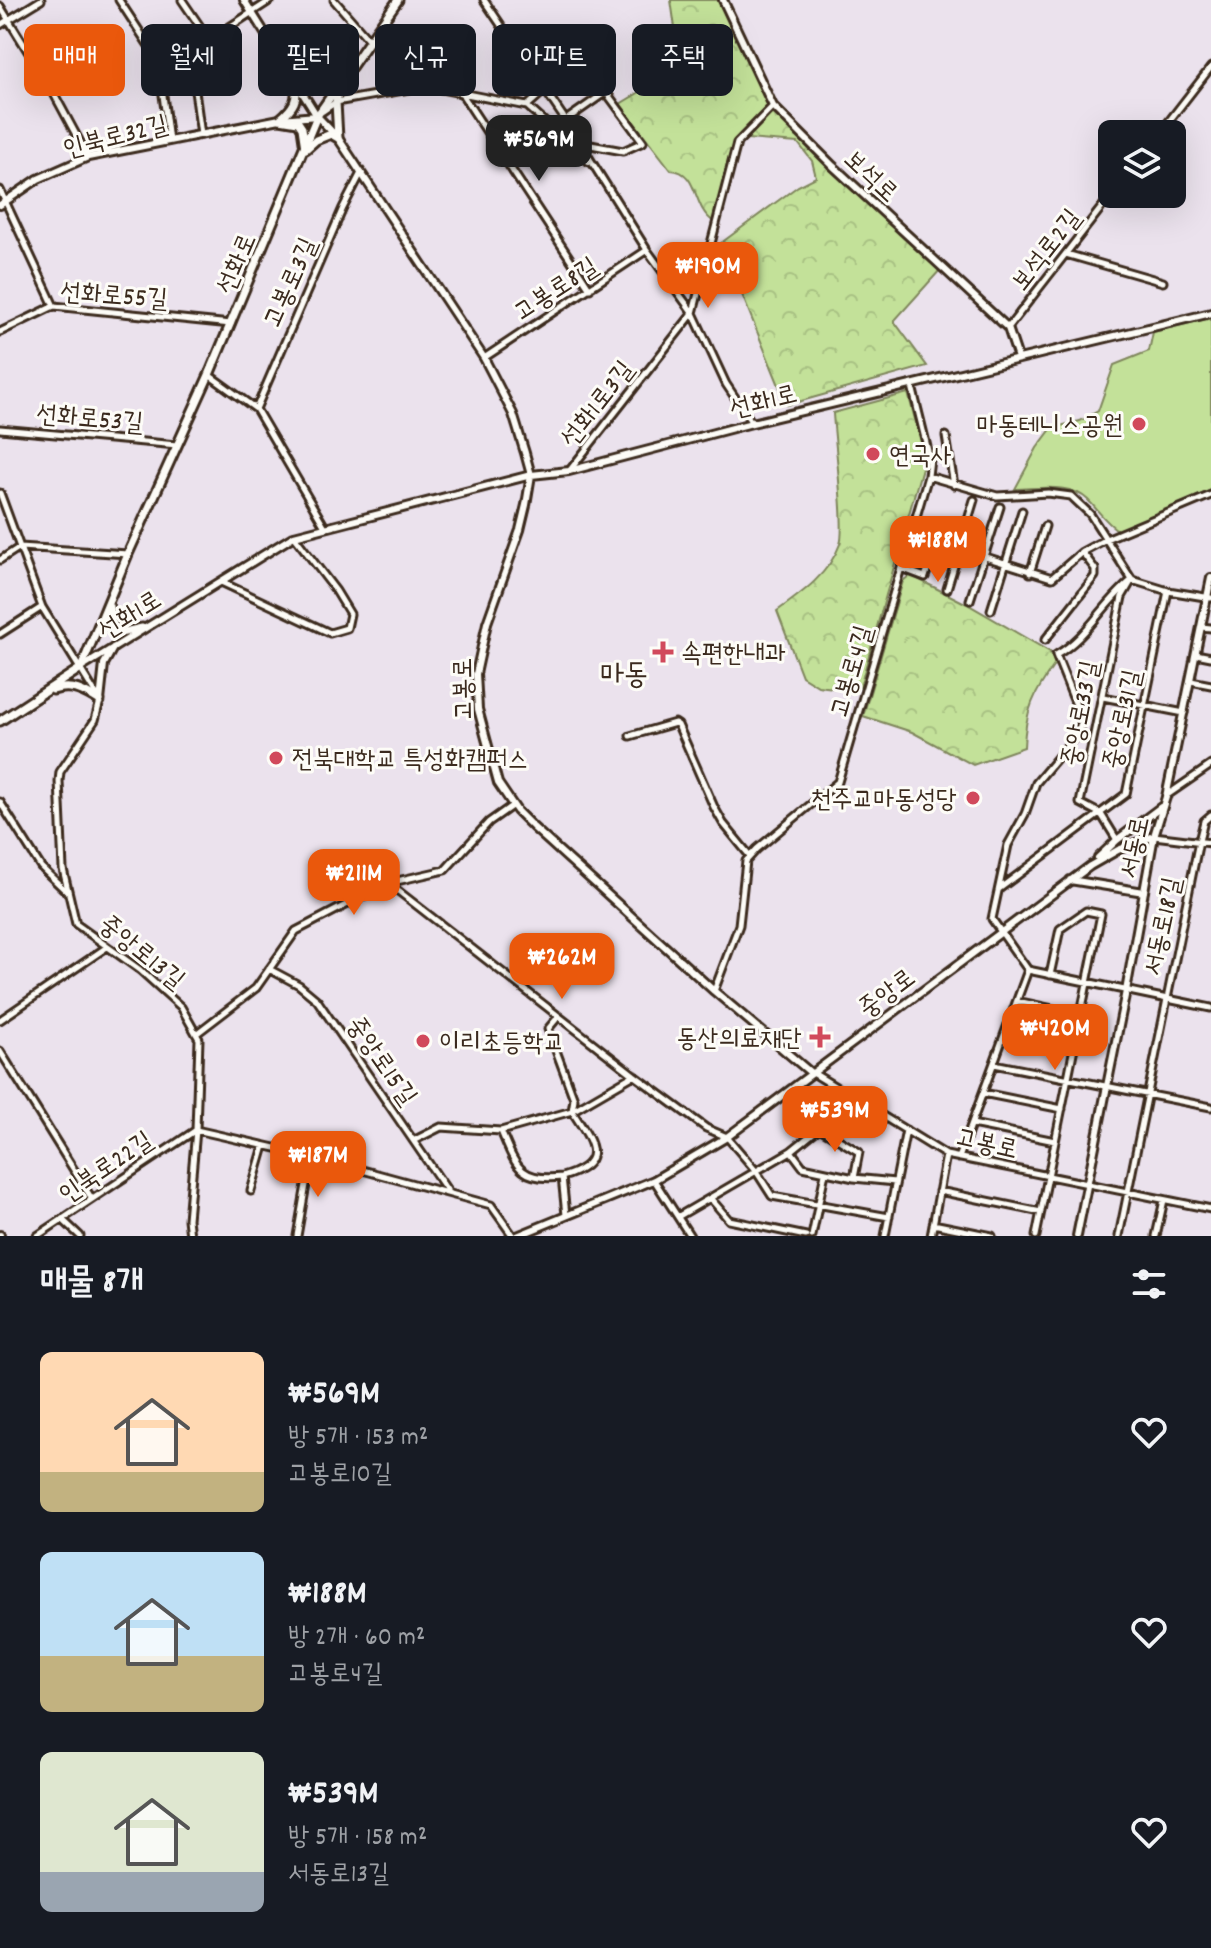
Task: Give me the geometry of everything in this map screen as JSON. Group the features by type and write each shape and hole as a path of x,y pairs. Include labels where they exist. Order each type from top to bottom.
{"main road":[{"name":"선화로","path":"359,55 398,0"},
{"path":"280,119 292,109 297,96"},
{"name":"선화로","path":"81,668 128,554 231,324 317,116 331,96"},
{"path":"337,96 338,138"},
{"path":"280,119 298,122 302,128 305,150"},
{"path":"305,150 324,135 331,134 338,138"},
{"path":"109,604 112,628 116,634 142,628"},
{"path":"0,721 81,668"},
{"path":"44,693 64,687 75,688 100,701"}],"street":[{"path":"0,25 41,0"},
{"path":"119,0 141,34"},
{"path":"182,0 198,24"},
{"name":"고봉로","path":"244,0 259,24"},
{"path":"236,24 271,0"},
{"path":"334,0 369,40"},
{"path":"484,0 500,24"},
{"name":"보석로","path":"723,0 773,106 833,166 1008,328 1018,358"},
{"path":"0,6 52,90 88,157"},
{"path":"1170,120 1211,67"},
{"path":"553,129 606,92 643,142 623,151 580,143"},
{"path":"317,116 336,102 375,95"},
{"path":"163,96 169,141"},
{"name":"인북로32길","path":"196,96 201,135"},
{"name":"고봉로","path":"304,96 317,116 338,138 484,358 513,414 531,475 520,530 487,623 476,674 478,709 487,749 498,783 513,805 533,827 714,991 811,1073 946,1155 1088,1183"},
{"path":"463,96 590,289"},
{"path":"473,96 527,106 592,165"},
{"path":"527,106 538,96"},
{"path":"548,96 647,250 693,313 726,384 752,423"},
{"name":"선화1로3길","path":"569,471 693,313 737,143 773,106"},
{"name":"인북로32길","path":"3,203 38,179 88,157 280,119 317,116"},
{"name":"고봉로3길","path":"256,409 361,173"},
{"path":"0,190 3,203 54,306"},
{"name":"보석로2길","path":"1008,328 1101,208"},
{"name":"고봉로8길","path":"484,358 647,250"},
{"path":"1066,254 1163,282"},
{"name":"선화로55길","path":"0,332 54,306 231,324"},
{"name":"선화1로","path":"81,668 294,536 531,475 569,471 752,423 1211,313"},
{"path":"209,375 256,409 325,527"},
{"name":"고봉로4길","path":"750,856 838,782 928,476 930,459 912,386"},
{"name":"선화로53길","path":"0,429 177,445"},
{"path":"946,436 954,485"},
{"path":"928,476 997,496 1048,493 1071,496 1090,514 1132,580 1168,591 1209,598"},
{"path":"0,493 42,607 100,701"},
{"path":"960,549 1054,578 1082,552 1106,539 1211,495"},
{"path":"947,589 974,500"},
{"path":"970,600 1000,507"},
{"path":"991,610 1022,511"},
{"path":"1030,573 1045,526"},
{"path":"220,581 330,633 347,628 350,614 294,536"},
{"path":"901,568 925,577 939,536 963,540"},
{"path":"0,560 20,547 128,554"},
{"path":"1045,640 1095,576 1095,569 1082,552"},
{"name":"서동로","path":"1077,1236 1154,836 1166,797 1211,578"},
{"path":"1132,580 1116,593 1071,646 1056,655 1082,720 1078,733 1036,783 1025,814 1008,845 992,919 1028,970 1211,1008"},
{"name":"중앙로33길","path":"1117,840 1101,814 1080,803 1122,597 1132,580"},
{"name":"중앙로31길","path":"999,889 1126,794 1168,591"},
{"path":"0,634 42,607"},
{"path":"1201,627 1211,628"},
{"path":"100,701 104,664 115,645"},
{"path":"1196,654 1211,657"},
{"path":"1191,681 1211,685"},
{"path":"1103,697 1184,713"},
{"name":"중앙로13길","path":"100,701 95,720 60,772 63,869 76,924 140,970 181,1007 196,1034"},
{"path":"630,736 675,723 678,725 714,807 750,856 746,861 739,925 714,991"},
{"path":"1166,797 1211,765"},
{"path":"0,802 41,867 67,892"},
{"path":"190,1236 188,1219 196,1130 199,1039 196,1034 256,988 296,931 388,883 445,870 489,822 513,805"},
{"path":"1090,866 1117,840 1163,806"},
{"name":"서동로18길","path":"1119,1236 1199,841 1204,821 1211,815"},
{"path":"1154,836 1211,843"},
{"name":"중앙로","path":"515,1236 654,1180 727,1137 1070,880 1118,850 1154,836"},
{"path":"1070,880 1144,892"},
{"path":"388,883 634,1075 706,1128 727,1137 756,1171 772,1196 889,1217"},
{"path":"1036,1236 1101,914 1086,911 1060,929 1050,975"},
{"path":"0,1020 107,947"},
{"name":"중앙로15길","path":"269,969 299,985 317,1000 447,1191"},
{"path":"959,1158 1028,970"},
{"path":"1017,1001 1081,1015"},
{"path":"501,1131 524,1175 548,1179 562,1177 586,1167 592,1159 593,1143 572,1111 574,1099 548,1029 558,1016"},
{"path":"1006,1033 1074,1047"},
{"path":"0,1051 92,1199"},
{"path":"994,1064 1211,1107"},
{"path":"415,1140 441,1127 501,1131 572,1111 634,1075"},
{"path":"983,1093 1062,1109"},
{"path":"679,1216 791,1151 854,1100"},
{"path":"972,1124 1055,1141"},
{"path":"821,1129 859,1152 854,1178"},
{"path":"196,1130 311,1156 491,1205 515,1236"},
{"name":"인북로22길","path":"37,1236 196,1130"},
{"path":"885,1236 906,1130"},
{"path":"251,1191 264,1146"},
{"path":"791,1151 803,1167 854,1178 895,1182"},
{"path":"931,1236 946,1155"},
{"path":"297,1236 311,1156"},
{"path":"812,1236 825,1173"},
{"path":"562,1177 566,1215"},
{"path":"654,1180 690,1236"},
{"path":"1088,1183 1211,1209"},
{"path":"939,1191 1041,1212"},
{"path":"711,1199 729,1220 806,1236"},
{"path":"1156,1236 1164,1200"},
{"path":"62,1219 80,1236"},
{"path":"933,1224 992,1236"}],"green space":[{"path":"671,0 721,0 732,24 674,24"},
{"path":"733,26 769,105 733,142 714,222 702,208 687,177 671,170 620,104 633,96 733,96"},
{"path":"774,110 941,269 894,321 927,366 787,405 721,243 798,186 816,177 812,161 798,143 746,139"},
{"name":"마동테니스공원","path":"1211,318 1211,490 1119,531 1081,494 1053,488 1015,489 1037,448 1052,428 1080,421 1098,411 1114,365 1149,351 1153,332"},
{"path":"908,393 925,457 860,687 850,690 818,686 802,676 777,611 822,574 840,544 841,502 833,413"},
{"path":"910,575 1050,652 1055,664 1032,703 1024,747 973,765 912,732 863,716 903,581"}],"place":[{"name":"마동테니스공원","path":"1139,424"},
{"name":"연국사","path":"873,454"},
{"name":"속편한내과","path":"663,652"},
{"name":"전북대학교 특성화캠퍼스","path":"276,758"},
{"name":"천주교마동성당","path":"973,798"},
{"name":"동산의료재단","path":"820,1037"},
{"name":"이리초등학교","path":"423,1041"}],"district":[{"name":"마동","path":"624,673"}]}
